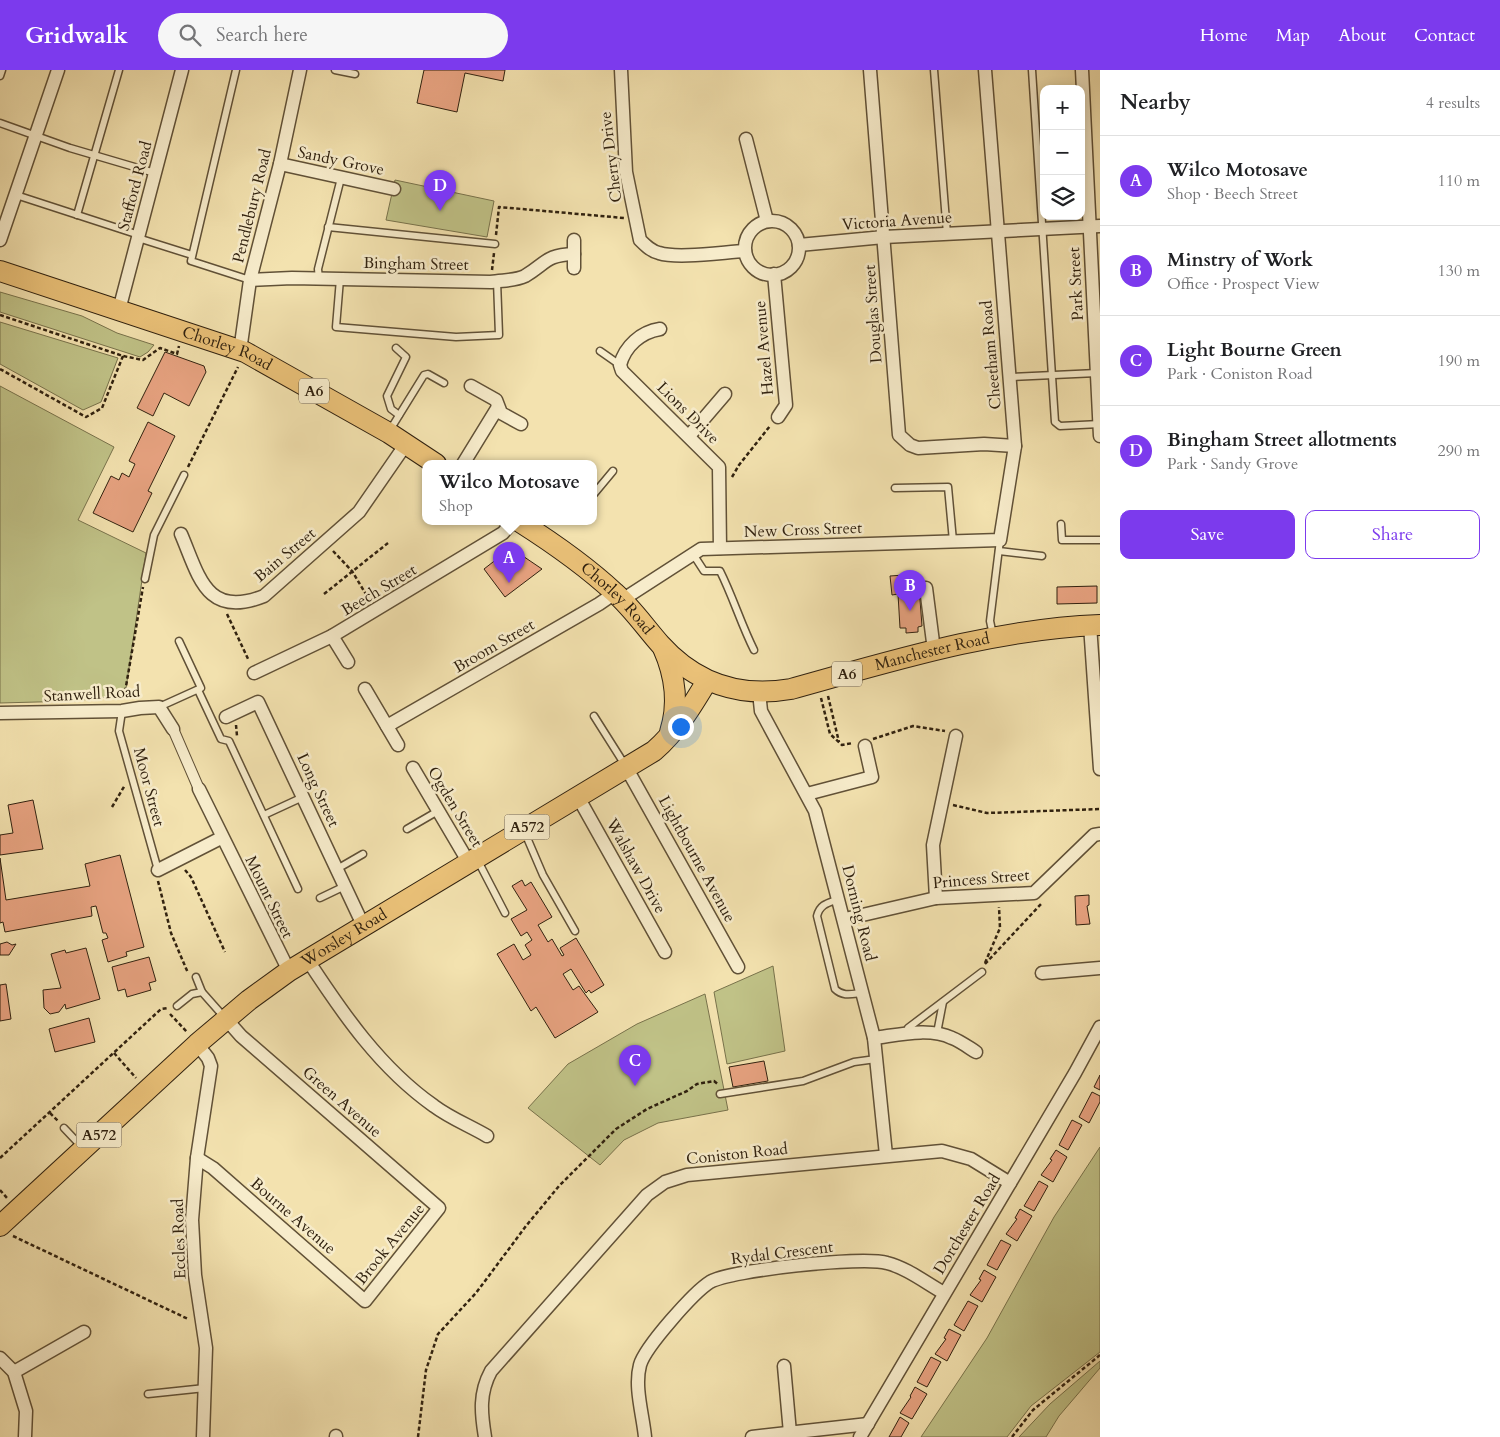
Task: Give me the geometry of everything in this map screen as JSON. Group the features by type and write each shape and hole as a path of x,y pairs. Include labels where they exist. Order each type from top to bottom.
{"main road":[{"name":"Chorley Road","path":"0,271 242,352 389,433 430,460"},
{"name":"Chorley Road","path":"531,527 619,597 662,646 707,681"},
{"name":"Manchester Road","path":"707,681 724,688 759,692 791,689 934,650 994,636 1095,625"},
{"path":"662,646 671,670 675,704 667,740"},
{"name":"Worsley Road","path":"4,1230 84,1149 226,1019 289,971 627,768 667,740 707,681"}],"street":[{"path":"0,240 58,70"},
{"name":"Stafford Road","path":"119,310 182,70"},
{"name":"Pendlebury Road","path":"242,352 250,280 280,164 300,70"},
{"name":"Cherry Drive","path":"621,70 626,172 640,240 648,248 660,254 745,251"},
{"name":"Douglas Street","path":"870,70 899,434 904,441 918,448 984,444 1015,446"},
{"name":"Cheetham Road","path":"985,70 1015,446 1000,545"},
{"name":"Park Street","path":"1082,70 1095,226 1100,436"},
{"path":"746,139 767,221"},
{"name":"Sandy Grove","path":"280,164 394,190"},
{"path":"767,221 784,223 792,229 799,245 795,261 782,272 774,274 758,271 747,259 745,251 748,235 753,229 767,221"},
{"name":"Victoria Avenue","path":"799,245 884,237 1095,226"},
{"path":"574,240 574,268"},
{"name":"Bingham Street","path":"250,280 494,281 525,276 547,258 557,255 574,254"},
{"name":"Hazel Avenue","path":"774,274 786,405 778,417"},
{"path":"620,365 628,349 641,335 660,329"},
{"name":"Lions Drive","path":"620,365 622,371 719,467 720,548"},
{"path":"471,386 496,400 501,413 521,424"},
{"path":"689,436 725,394"},
{"path":"465,460 498,407"},
{"name":"Bain Street","path":"221,601 250,601 264,596 360,512 406,444"},
{"name":"Beech Street","path":"254,673 332,636 376,611 503,533 510,525"},
{"path":"181,534 203,587 221,601"},
{"name":"New Cross Street","path":"619,597 700,549 953,541 1000,545"},
{"path":"926,588 934,650"},
{"name":"Broom Street","path":"387,726 599,604 619,597"},
{"path":"1095,625 1100,769"},
{"path":"332,636 348,662"},
{"path":"364,689 398,745"},
{"name":"Dorning Road","path":"759,692 761,710 816,811 874,1038 886,1156"},
{"name":"Long Street","path":"226,717 258,702 363,925"},
{"name":"Stanwell Road","path":"0,713 122,712 140,708 159,707 173,729"},
{"path":"173,729 199,789"},
{"path":"936,898 933,845 956,736"},
{"path":"807,794 872,777 864,744"},
{"name":"Ogden Street","path":"412,768 438,811 473,860"},
{"name":"Lightbourne Avenue","path":"627,768 738,966"},
{"name":"Mount Street","path":"199,789 221,838 289,971"},
{"name":"Walshaw Drive","path":"578,797 665,952"},
{"name":"Princess Street","path":"844,919 936,898 1034,893 1094,835 1100,834"},
{"path":"158,870 221,838"},
{"path":"308,959 337,1005 378,1058 434,1106 488,1136"},
{"path":"1042,973 1100,968"},
{"name":"Green Avenue","path":"226,1019 241,1036 440,1208"},
{"name":"Dorchester Road","path":"860,1437 1076,1073 1100,1027"},
{"path":"874,1038 908,1034 937,1034 952,1038 976,1052"},
{"name":"Eccles Road","path":"198,1044 211,1066 197,1158 192,1239 206,1360 203,1437"},
{"name":"Coniston Road","path":"485,1437 481,1400 484,1386 492,1371 655,1188 675,1177 886,1156 952,1152 971,1159 1010,1183"},
{"name":"Bourne Avenue","path":"197,1158 213,1168 365,1300"},
{"name":"Brook Avenue","path":"365,1300 440,1208"},
{"name":"Rydal Crescent","path":"645,1437 638,1378 642,1358 693,1296 710,1282 740,1273 875,1261 898,1267 944,1293"},
{"path":"14,1372 84,1332"},
{"path":"0,1358 14,1372 26,1410 25,1437"},
{"path":"784,1366 790,1433"},
{"path":"752,1437 868,1424"}],"lane":[{"path":"0,76 2,70"},
{"path":"77,215 119,70"},
{"path":"236,70 191,260 250,280"},
{"path":"335,70 355,74"},
{"path":"934,70 947,234"},
{"path":"1032,70 1057,426 1100,424"},
{"path":"0,123 94,155 155,173"},
{"path":"319,279 318,269 341,178"},
{"path":"16,195 192,255"},
{"path":"328,227 495,244"},
{"path":"340,279 336,327 464,337 499,336 499,299 494,281"},
{"path":"396,348 406,357 387,396 391,409 399,415"},
{"path":"600,351 620,365"},
{"path":"1010,377 1097,373"},
{"path":"389,433 424,375 428,374 444,383"},
{"path":"597,490 613,471"},
{"path":"145,579 154,535 184,475"},
{"path":"895,488 948,487 953,541"},
{"path":"1061,524 1062,540 1100,540"},
{"path":"1000,545 1042,556"},
{"name":"Cheetham Road","path":"994,636 990,621 1000,545"},
{"path":"693,554 704,570 720,571 732,594 740,624 754,650"},
{"path":"159,707 201,688 179,641"},
{"path":"198,690 221,739 229,741 298,889"},
{"name":"Moor Street","path":"122,712 119,730 158,870"},
{"path":"594,716 627,768"},
{"path":"264,815 303,797"},
{"path":"407,829 438,811"},
{"path":"523,830 543,875 576,931"},
{"path":"337,868 363,854"},
{"path":"473,860 505,913"},
{"path":"320,898 345,886"},
{"path":"839,899 818,908 817,916 835,988 839,993 846,995 862,993"},
{"path":"908,1034 908,1028 982,972"},
{"path":"196,977 202,992 226,1019"},
{"path":"177,1006 192,994 202,992"},
{"path":"937,1034 943,1002"},
{"path":"720,1094 803,1081 854,1062 876,1059"},
{"path":"64,1128 84,1149"},
{"path":"148,1394 205,1388"}],"path":[{"path":"494,281 499,207 636,219"},
{"path":"0,315 123,356 143,360 160,348 177,354 184,332"},
{"path":"184,475 242,352"},
{"path":"0,369 86,416 102,408 123,356"},
{"path":"720,499 739,465 778,417"},
{"path":"325,542 352,571 376,611"},
{"path":"324,594 388,543"},
{"path":"122,712 145,579"},
{"path":"221,601 254,673"},
{"path":"821,681 840,743"},
{"path":"821,681 830,734 842,745 864,744 913,726 946,731 956,736"},
{"path":"112,807 132,777"},
{"path":"943,803 987,813 1100,809"},
{"path":"180,859 188,876 191,877 225,952"},
{"path":"158,870 156,877 172,933 189,975 196,977"},
{"path":"998,896 1000,928 984,966 1041,905 1042,886"},
{"path":"0,1158 161,1009 177,1006"},
{"path":"166,1008 198,1044"},
{"path":"114,1053 146,1091"},
{"path":"418,1437 426,1370 438,1334 476,1293 526,1226 559,1186 616,1129 647,1109 706,1081 714,1081 719,1085 720,1094"},
{"path":"50,1112 64,1128"},
{"path":"4,1230 203,1326"},
{"path":"1012,1437 1033,1410 1100,1355"}],"green space":[{"path":"395,180 494,201 487,237 386,220"},
{"path":"0,292 82,316 117,333 154,345 140,357 0,312"},
{"path":"0,322 118,358 101,402 83,410 0,364"},
{"path":"0,386 114,447 78,520 146,553 125,695 74,701 0,703"},
{"path":"773,966 785,1051 727,1064 714,992"},
{"path":"705,994 728,1110 658,1123 624,1140 600,1165 528,1108 568,1064 637,1024"},
{"path":"1100,1147 1100,1352 1031,1406 1007,1437 921,1437 987,1338 1054,1217"},
{"path":"1100,1361 1100,1368 1059,1416 1046,1437 1019,1437 1050,1404"}],"building":[{"path":"424,70 505,70 503,81 465,73 457,112 417,103"},
{"path":"165,352 204,366 206,372 189,406 164,393 153,416 137,408"},
{"path":"148,422 175,436 148,491 152,493 133,532 93,513 111,476 119,480 122,473 129,477 135,464 129,461"},
{"path":"511,548 542,569 505,597 484,569"},
{"path":"918,574 922,626 918,627 918,632 906,633 906,628 900,628 898,594 892,595 890,576"},
{"path":"1097,586 1097,603 1057,604 1057,587"},
{"path":"33,800 43,849 0,855 0,835 13,833 8,805"},
{"path":"120,855 144,947 126,952 127,956 108,962 102,940 108,938 106,933 103,933 96,906 91,907 92,916 5,932 3,922 0,923 0,858 6,900 90,886 85,864"},
{"path":"522,880 525,886 531,882 552,917 538,925 548,942 552,939 562,956 564,955 560,948 576,938 604,985 591,993 589,990 586,993 571,969 563,974 573,990 579,986 598,1012 555,1038 536,1007 531,1011 497,954 514,944 523,960 531,955 525,945 532,940 527,932 521,936 511,919 527,910 512,886"},
{"path":"1089,895 1089,905 1087,906 1090,924 1076,925 1075,896"},
{"path":"7,942 12,945 16,944 9,955 0,955 0,944"},
{"path":"86,948 100,999 66,1009 65,1004 59,1012 50,1014 44,1008 43,990 61,988 51,954 65,950 66,953"},
{"path":"149,957 156,981 149,983 151,990 127,997 125,989 118,991 112,967"},
{"path":"6,984 11,1019 0,1021 0,985"},
{"path":"89,1018 95,1042 55,1052 49,1029"},
{"path":"764,1061 768,1081 733,1087 729,1067"},
{"path":"1100,1075 1100,1090 1094,1087"},
{"path":"1092,1092 1100,1096 1100,1102 1089,1123 1079,1117"},
{"path":"1072,1120 1082,1125 1068,1150 1059,1145"},
{"path":"1056,1150 1067,1157 1053,1182 1041,1175 1052,1160 1050,1159"},
{"path":"1039,1181 1048,1186 1034,1211 1024,1206"},
{"path":"1020,1209 1032,1216 1017,1241 1006,1234 1017,1219 1015,1218"},
{"path":"1001,1240 1011,1245 997,1270 987,1265"},
{"path":"984,1270 996,1277 982,1302 970,1295 981,1280 979,1279"},
{"path":"968,1301 978,1306 964,1331 954,1325"},
{"path":"949,1329 961,1335 947,1361 935,1354 946,1339 944,1338"},
{"path":"931,1357 941,1362 927,1387 917,1382"},
{"path":"915,1387 927,1394 912,1419 900,1413 911,1397"},
{"path":"900,1417 909,1423 901,1437 889,1437"}],"place":[{"name":"Bingham Street allotments","path":"440,211"},
{"name":"Wilco Motosave","path":"509,583"},
{"name":"Minstry of Work","path":"910,611"},
{"name":"Light Bourne Green","path":"635,1086"}]}
